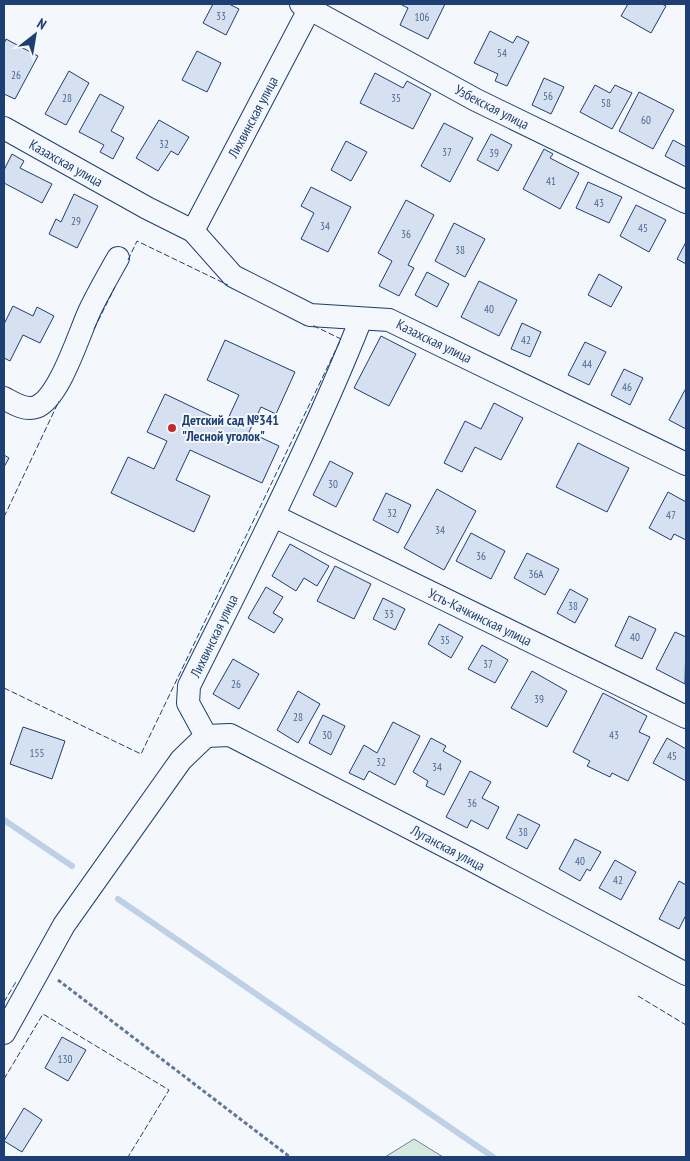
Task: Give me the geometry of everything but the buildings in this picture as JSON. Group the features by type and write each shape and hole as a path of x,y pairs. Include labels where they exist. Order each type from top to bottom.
{"street":[{"name":"Узбекская улица","path":"308,5 476,100 686,202"},
{"name":"Лихвинская улица","path":"194,231 308,5"},
{"name":"Казахская улица","path":"4,128 147,208 194,231 234,276 310,315 389,320 686,464"},
{"path":"4,398 21,406 36,407 43,403 55,389 89,312 118,258"},
{"name":"Лихвинская улица","path":"206,736 188,703 189,686 274,516 361,319"},
{"name":"Усть-Качкинская улица","path":"274,516 686,717"},
{"name":"Луганская улица","path":"206,736 230,735 470,858 686,974"},
{"path":"4,1033 64,925 181,760 206,736"}],"path":[{"path":"41,968 290,1157"}],"shaded area":[{"path":"414,1139 443,1157 385,1157"}],"waterway":[{"path":"4,820 72,866"},
{"path":"118,899 493,1157"}],"fence":[{"path":"128,260 137,241 228,285"},
{"path":"94,329 115,287"},
{"path":"4,688 141,754 341,339 312,325"},
{"path":"4,517 59,401"},
{"path":"4,1002 17,980"},
{"path":"638,996 686,1025"},
{"path":"4,1079 43,1014 169,1090 128,1157"}],"place":[{"name":"Детский сад №341 \"Лесной уголок\"","path":"172,428"}]}
